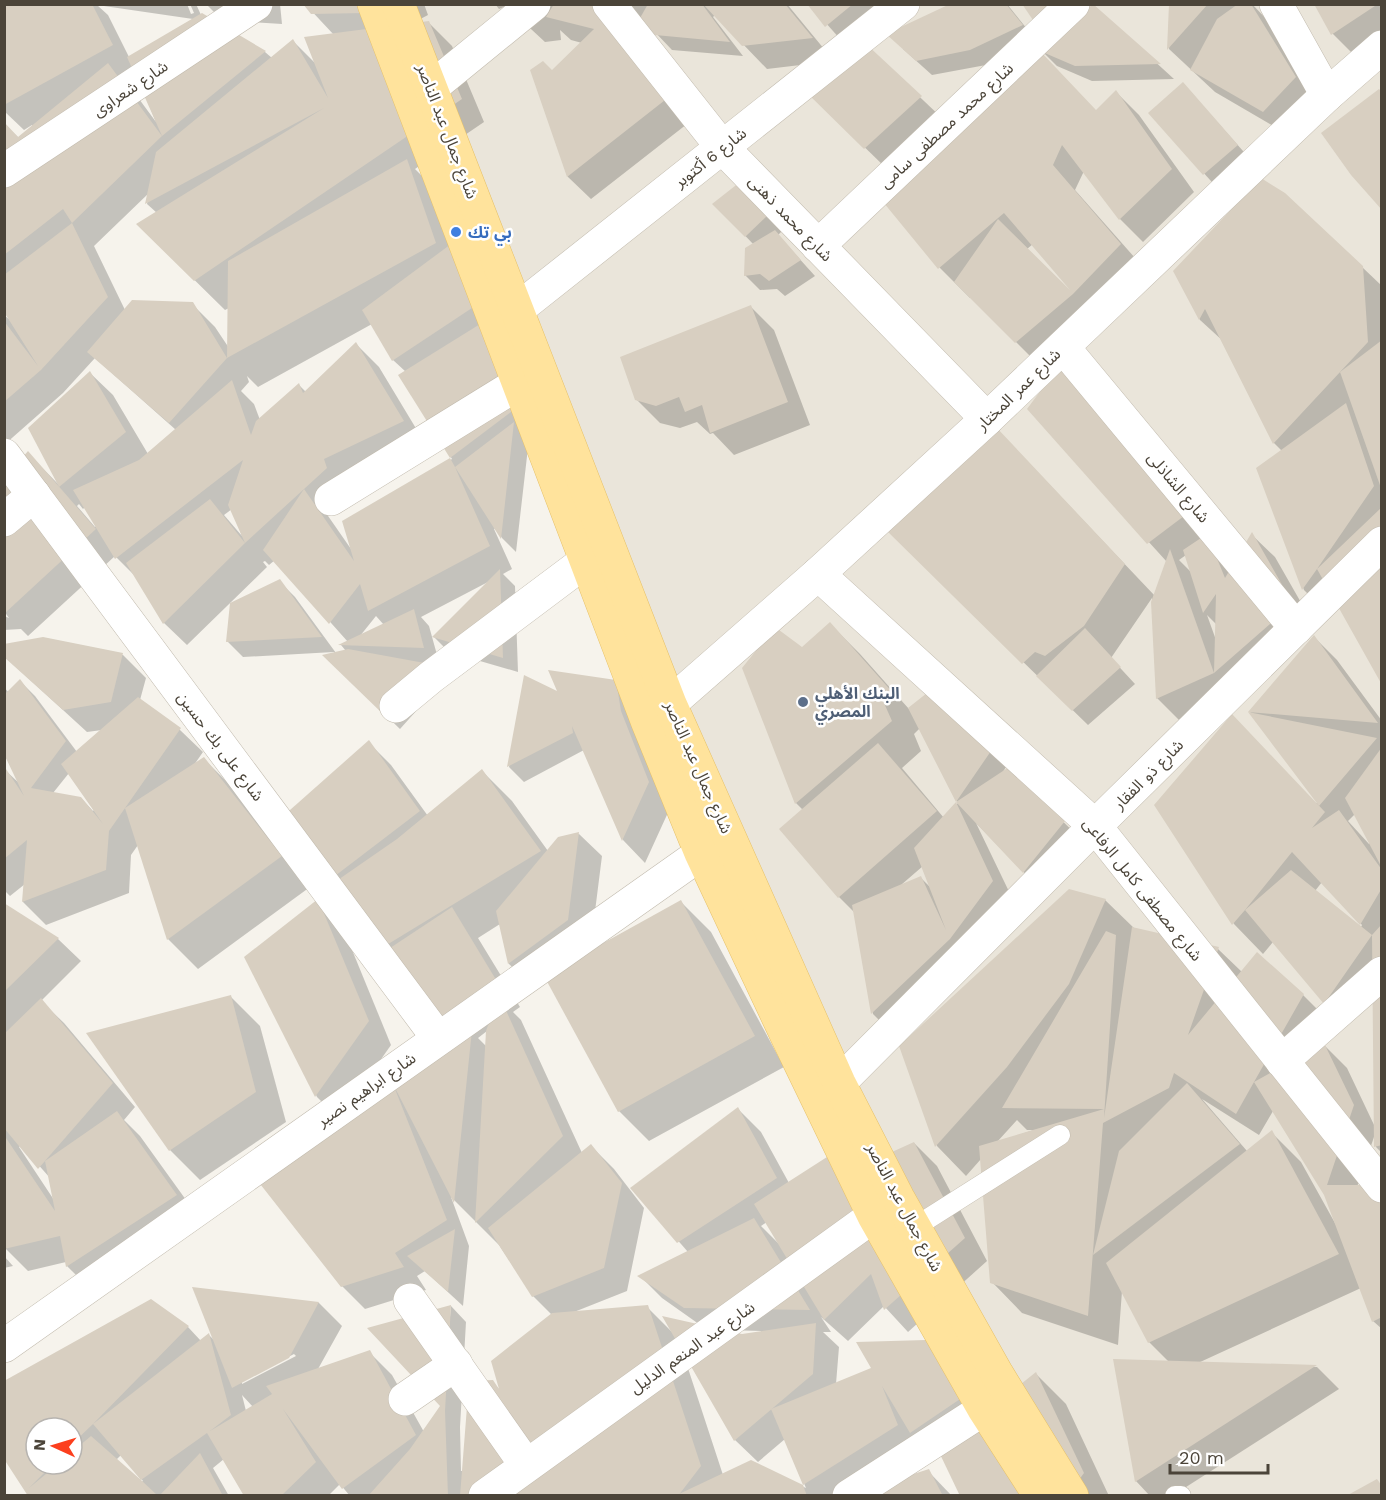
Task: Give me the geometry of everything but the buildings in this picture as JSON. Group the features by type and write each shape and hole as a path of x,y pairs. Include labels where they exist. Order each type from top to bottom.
{"main road":[{"name":"شارع جمال عبد الناصر","path":"374,4 587,560 659,713 729,833 839,1083 886,1207 915,1227 997,1374 1072,1496"},
{"name":"شارع جمال عبد الناصر","path":"398,4 518,309 659,713 701,853 786,1034 886,1207 984,1409 1040,1496"}],"street":[{"name":"شارع شعراوى","path":"4,171 256,4"},
{"path":"431,88 534,4"},
{"name":"شارع محمد ذهنى","path":"609,4 722,147 987,419"},
{"name":"شارع 6 أكتوبر","path":"518,309 903,4"},
{"name":"شارع محمد مصطفى سامى","path":"818,246 1073,4"},
{"path":"1276,4 1327,95"},
{"name":"شارع عمر المختار","path":"659,713 818,574 987,419 1327,95 1382,47"},
{"name":"شارع الشاذلى","path":"1063,347 1296,628"},
{"path":"331,499 519,383"},
{"name":"شارع على بك حسين","path":"4,455 438,1038"},
{"path":"4,520 34,495"},
{"name":"شارع ذو الفقار","path":"839,1083 1382,543"},
{"path":"396,706 587,560"},
{"name":"شارع مصطفى كامل الرفاعى","path":"818,574 1095,826 1382,1186"},
{"name":"شارع ابراهيم نصير","path":"4,1346 729,833"},
{"path":"1282,1061 1382,973"},
{"name":"شارع عبد المنعم الدليل","path":"484,1496 886,1207"},
{"path":"410,1300 526,1465"},
{"path":"405,1400 456,1364"},
{"path":"849,1496 984,1409"}],"lane":[{"path":"915,1227 1060,1135"},
{"path":"1174,1496 1181,1496"}],"shaded area":[{"path":"388,5 1381,5 1381,1495 1057,1495 863,1166"}],"place":[{"name":"بي تك","path":"456,232"},
{"name":"البنك الأهلي المصري","path":"803,702"}]}
